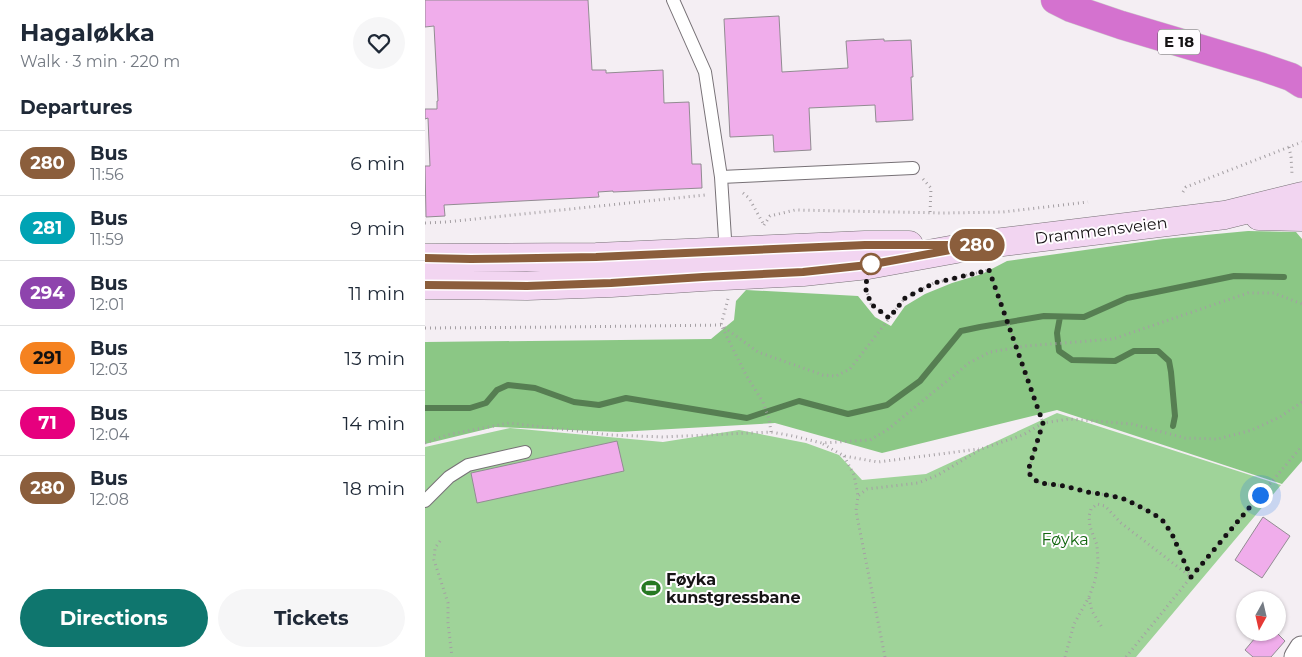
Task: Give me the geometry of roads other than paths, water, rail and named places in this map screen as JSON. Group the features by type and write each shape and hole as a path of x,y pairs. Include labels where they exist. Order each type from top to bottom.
{"highway":[{"name":"E 18","path":"1055,0 1071,8 1121,25 1262,67 1291,77 1302,84"}],"main road":[{"name":"Drammensveien","path":"1225,215 1297,185"},
{"name":"Drammensveien","path":"425,285 537,286 611,283 727,274 803,272 868,265 978,245 1225,215 1302,217"},
{"name":"Drammensveien","path":"425,258 596,257 727,274"}],"street":[{"path":"1297,657 1302,649"}],"lane":[{"path":"673,0 705,72 721,177 727,274"},
{"path":"721,177 913,168"},
{"path":"425,501 449,477 468,465 525,452"}],"waterway":[{"path":"425,408 470,408 486,403 497,390 508,385 535,388 574,402 599,405 626,398 747,418 799,401 848,414 887,405 920,381 961,331 1044,316 1084,317 1127,298 1234,276 1284,277"},
{"path":"1060,317 1057,333 1059,351 1072,360 1115,361 1134,351 1158,351 1169,361 1175,416 1173,426"}],"place":[{"name":"Føyka kunstgressbane","path":"651,588"}],"park label":[{"name":"Føyka","path":"1065,539"}]}
